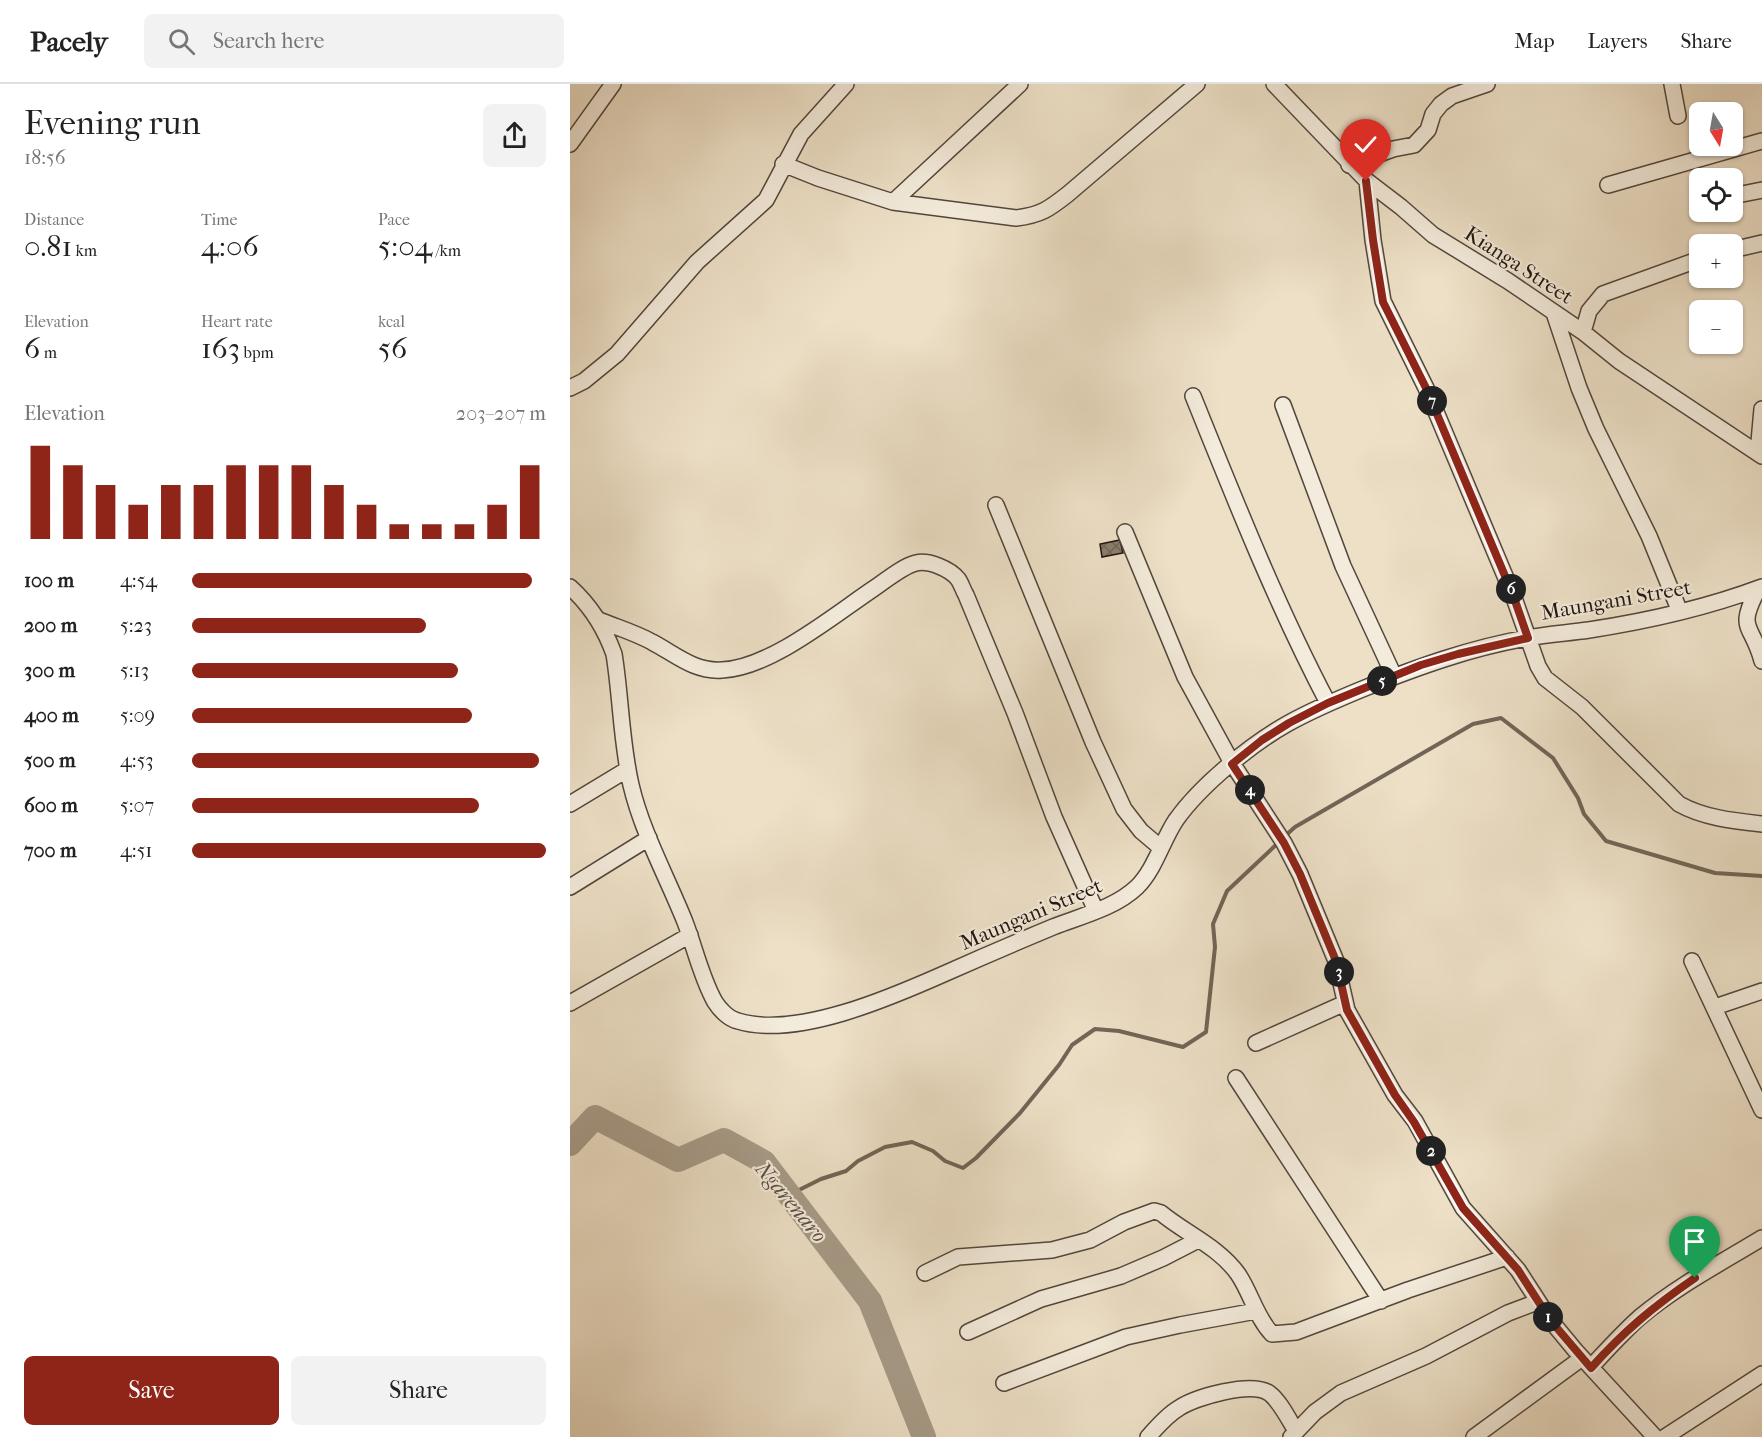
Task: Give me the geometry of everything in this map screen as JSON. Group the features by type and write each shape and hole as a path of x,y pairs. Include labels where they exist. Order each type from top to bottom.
{"street":[{"path":"570,144 613,84"},
{"path":"570,388 584,381 617,354 697,262 766,200 783,164 801,134 846,84"},
{"path":"893,202 1020,84"},
{"path":"783,164 818,178 893,202 1007,217 1035,216 1047,211 1068,194 1197,84"},
{"name":"Kianga Street","path":"1274,84 1349,165 1433,235 1508,281 1583,332 1619,361 1760,455"},
{"path":"1349,165 1394,149 1414,146 1428,130 1433,114 1441,104 1452,96 1487,84"},
{"path":"1672,84 1678,116"},
{"path":"1608,185 1762,141"},
{"path":"1366,181 1383,302 1426,388 1513,595 1538,666 1545,678 1582,707 1679,804 1694,812 1710,816 1762,824"},
{"path":"1743,194 1762,190"},
{"path":"1743,247 1762,243"},
{"path":"1583,332 1589,311 1603,294 1689,263"},
{"path":"1554,313 1588,408 1649,536 1680,612"},
{"path":"1193,396 1244,524 1296,641 1328,703"},
{"path":"1283,405 1343,566 1394,676"},
{"path":"1760,455 1762,409"},
{"path":"996,505 1093,742 1124,809 1140,831 1161,848"},
{"path":"1125,532 1185,677 1232,764 1284,843 1300,874 1336,961 1345,1003 1395,1095 1414,1122 1463,1208 1522,1276 1537,1302 1587,1363 1655,1437"},
{"path":"597,619 653,642 680,660 710,670 724,670 756,662 780,651 894,575 917,563 939,566 957,578 966,595 1015,712 1054,818 1095,911"},
{"path":"1760,588 1748,607 1746,620 1762,661"},
{"name":"Maungani Street","path":"572,593 597,619 614,654 628,769 638,809 690,935 707,987 718,1007 733,1020 758,1025 829,1017 866,1006 1119,900 1137,886 1150,869 1175,822 1193,799 1262,740 1328,703 1421,665 1458,654 1528,638 1589,630 1680,612 1760,588"},
{"path":"570,804 628,769"},
{"path":"570,887 649,838"},
{"path":"570,1003 690,935"},
{"path":"1692,961 1762,1110"},
{"path":"1715,1007 1762,991"},
{"path":"1256,1043 1345,1003"},
{"path":"1236,1078 1381,1301"},
{"path":"925,1273 958,1257 1052,1250 1089,1240 1124,1222 1154,1211 1161,1213 1223,1258 1238,1274 1264,1326 1272,1334 1282,1335 1506,1257"},
{"path":"1474,1437 1587,1363 1642,1316 1695,1278 1762,1239"},
{"path":"968,1332 1041,1299 1121,1276 1198,1240"},
{"path":"1148,1437 1177,1409 1191,1402 1244,1389 1259,1388 1270,1394 1293,1434 1314,1413 1341,1393 1426,1356 1508,1313 1537,1302"},
{"path":"1004,1383 1126,1337 1256,1311"},
{"path":"1665,1437 1762,1374"}],"building":[{"path":"1120,540 1123,553 1102,557 1100,544"}],"waterway":[{"path":"1285,836 1295,827 1473,724 1501,718 1553,758 1578,798 1584,814 1606,841 1715,873 1762,876"},
{"path":"789,1195 821,1179 846,1171 858,1161 885,1147 912,1142 933,1151 945,1161 963,1168 976,1158 1020,1113 1059,1065 1072,1045 1095,1029 1119,1031 1183,1047 1206,1032 1215,947 1213,924 1227,891 1278,843"},
{"name":"Ngarenaro","path":"570,1144 595,1117 678,1160 724,1140 764,1162 870,1301 924,1437"}],"route":[{"path":"1366,181 1383,302 1426,388 1513,595 1528,638 1421,665 1328,703 1262,740 1232,764 1284,843 1300,874 1336,961 1347,1010 1395,1095 1414,1122 1463,1208 1518,1270 1551,1321 1591,1368 1642,1316 1695,1278"}]}
